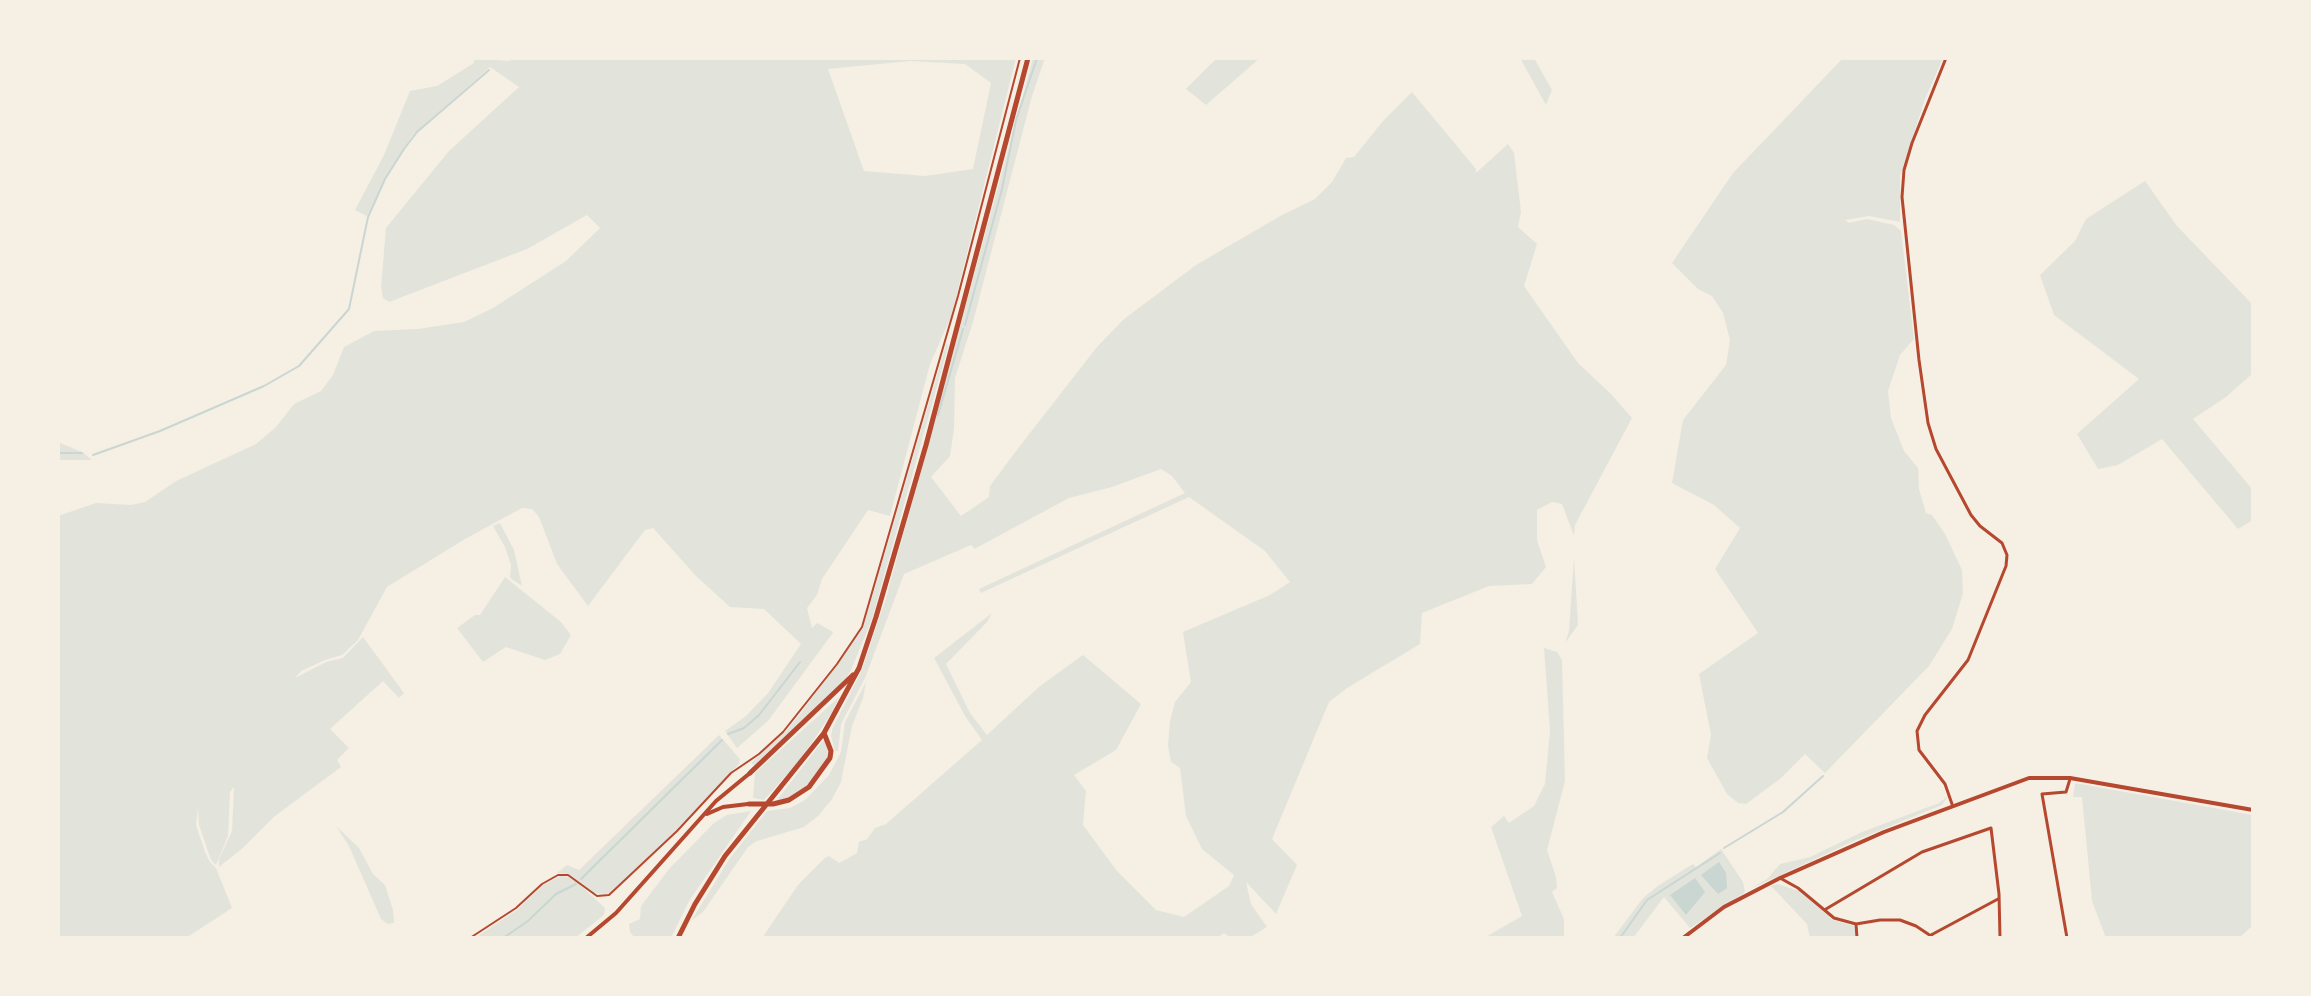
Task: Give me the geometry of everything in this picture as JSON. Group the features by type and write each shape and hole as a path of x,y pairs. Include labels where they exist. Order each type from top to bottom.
{"main road":[{"path":"678,938 709,880 824,733 859,668 926,445 1028,58"},
{"path":"750,773 846,684 859,668"},
{"path":"749,804 789,800 809,787 830,758 829,742 824,733"}],"street":[{"path":"1946,58 1904,170 1902,197 1919,360 1928,423 1936,449 1971,515 2002,543 2007,555 2006,566 1971,653 1961,671 1925,715 1917,731 1919,750 1945,784 1952,804"},
{"path":"586,938 616,913 701,817 750,773"},
{"path":"1683,938 1724,907 1780,878 1952,804 2029,778 2070,778 2253,810"},
{"path":"2067,938 2042,794 2066,792 2070,778"},
{"path":"701,817 723,807 749,804"},
{"path":"1826,909 1922,852 1991,828 2000,938"},
{"path":"1780,878 1826,909 1834,918 1856,924 1900,920 1932,937 1998,899"},
{"path":"1856,924 1857,938"}],"path":[{"path":"470,938 558,875 568,875 597,896 609,895 677,831 731,773 759,754 783,732 857,635 870,604 958,296 1020,58"}],"shaded area":[{"path":"474,58 510,61 509,58 1016,58 951,317 930,364 890,516 868,510 822,579 817,595 807,608 812,628 817,623 832,634 768,721 737,748 725,731 746,716 768,693 801,644 764,609 730,607 696,576 653,528 645,530 588,606 557,564 539,517 532,509 522,508 387,587 358,640 342,655 301,671 295,678 326,662 343,658 363,637 404,693 399,698 383,681 330,729 349,748 337,760 341,767 275,816 219,867 219,859 232,831 234,787 230,792 228,836 216,865 211,860 199,825 198,807 196,825 205,852 216,868 232,908 186,938 58,938 58,516 96,503 131,505 145,502 176,481 256,444 276,427 294,404 321,391 333,375 344,347 374,331 464,322 493,308 566,261 600,228 587,215 527,249 389,302 383,298 381,287 386,228 449,151 519,87 490,67 412,136 386,177 367,216 355,210 384,155 410,91 437,86 474,63","holes":["910,61 965,64 991,83 973,169 925,176 864,171 828,69"]},
{"path":"1033,58 1045,58 955,378 950,456 931,477 961,516 989,497 990,486 1019,447 1097,347 1124,319 1196,265 1315,199 1332,182 1346,158 1354,157 1412,92 1476,169 1476,173 1508,144 1514,153 1521,212 1518,227 1537,244 1524,286 1578,363 1632,418 1575,525 1574,536 1562,504 1552,502 1537,510 1537,540 1546,567 1532,584 1489,586 1422,613 1420,644 1329,702 1272,839 1297,865 1276,914 1246,882 1251,904 1267,927 1249,938 1231,938 1224,933 1217,938 762,938 798,885 825,858 829,856 839,863 857,853 859,842 867,839 875,828 886,824 982,740 965,716 934,658 992,613 946,664 970,713 987,735 1040,686 1083,655 1141,704 1116,750 1074,775 1086,791 1083,825 1117,871 1156,910 1184,917 1229,886 1234,875 1202,849 1186,816 1180,768 1171,762 1168,746 1170,721 1175,702 1191,682 1183,632 1270,595 1290,582 1265,551 1189,497 981,593 979,589 1185,493 1172,476 1161,469 1112,487 1069,498 975,549 971,545 904,574 865,678 841,724 838,751 835,751 831,736 862,670 886,598"},
{"path":"1217,58 1260,58 1206,105 1186,89"},
{"path":"1520,58 1534,58 1552,90 1546,105"},
{"path":"1843,58 1943,58 1925,99 1900,176 1900,222 1869,216 1845,220 1849,223 1867,219 1894,225 1901,231 1914,339 1900,355 1888,391 1891,418 1904,451 1918,468 1919,489 1926,513 1932,515 1945,534 1962,570 1963,593 1952,629 1929,666 1825,773 1805,754 1780,779 1746,804 1738,803 1727,794 1707,758 1711,735 1699,674 1758,633 1715,569 1740,528 1714,505 1672,483 1683,420 1726,365 1730,340 1723,313 1712,296 1698,289 1672,263 1733,173"},
{"path":"2145,181 2177,226 2253,305 2253,373 2226,397 2193,419 2253,490 2253,520 2238,529 2162,439 2118,465 2098,469 2077,434 2139,379 2054,315 2040,275 2075,241 2086,219"},
{"path":"947,341 948,347 872,619 851,670 844,683 754,765 751,763 801,713 863,628"},
{"path":"58,442 82,452 92,460 58,460"},
{"path":"500,523 514,550 522,586 510,578 511,565 493,526"},
{"path":"1574,557 1578,625 1565,643 1569,631"},
{"path":"505,577 561,622 571,635 560,654 545,660 506,647 483,662 457,628 475,615 480,615"},
{"path":"1544,648 1557,652 1562,660 1565,781 1547,850 1556,877 1557,888 1552,892 1564,919 1564,938 1484,938 1522,916 1491,827 1504,816 1509,823 1534,806 1545,784 1550,731"},
{"path":"866,682 852,726 841,782 832,799 804,827 757,841 748,847 703,912 691,921 730,858 767,811 790,808 805,800 829,775 841,752 845,722"},
{"path":"839,697 800,760 764,800 753,798 755,773"},
{"path":"719,735 740,759 739,764 609,894 593,893 567,874 557,873 567,865 579,870"},
{"path":"825,738 830,751 825,766 806,786 789,798 777,800"},
{"path":"2075,783 2253,815 2253,925 2239,938 2106,938 2092,901 2082,797 2073,797"},
{"path":"1948,796 1942,805 1856,840 1750,889 1767,879 1780,864 1810,857 1862,832 1939,803"},
{"path":"751,811 689,901 671,938 635,938 629,924 640,919 641,906 669,869 714,823 727,815"},
{"path":"336,826 359,848 373,874 385,885 394,923 388,924 381,919 349,846"},
{"path":"1721,849 1743,882 1743,894 1690,928 1664,897 1633,938 1613,938 1643,898 1659,885 1693,864 1696,867"},
{"path":"1719,862 1726,873 1727,888 1718,894 1701,875"},
{"path":"561,876 579,884 605,908 604,915 575,938 475,938 517,910 543,885"},
{"path":"1695,878 1705,892 1686,915 1670,895"},
{"path":"1778,884 1799,891 1833,920 1854,926 1857,938 1810,938 1807,924 1771,886"}],"waterway":[{"path":"965,325 1002,189 1016,120 1037,58"},
{"path":"93,455 160,431 264,386 299,366 349,309 368,217 385,179 404,149 417,132 489,70"},
{"path":"938,415 963,329"},
{"path":"58,453 82,453"},
{"path":"728,734 744,728 759,715 800,662"},
{"path":"581,879 722,740"},
{"path":"1724,848 1783,812 1823,776"},
{"path":"1620,938 1647,900 1720,853"},
{"path":"503,938 528,921 556,894 576,884"}]}
